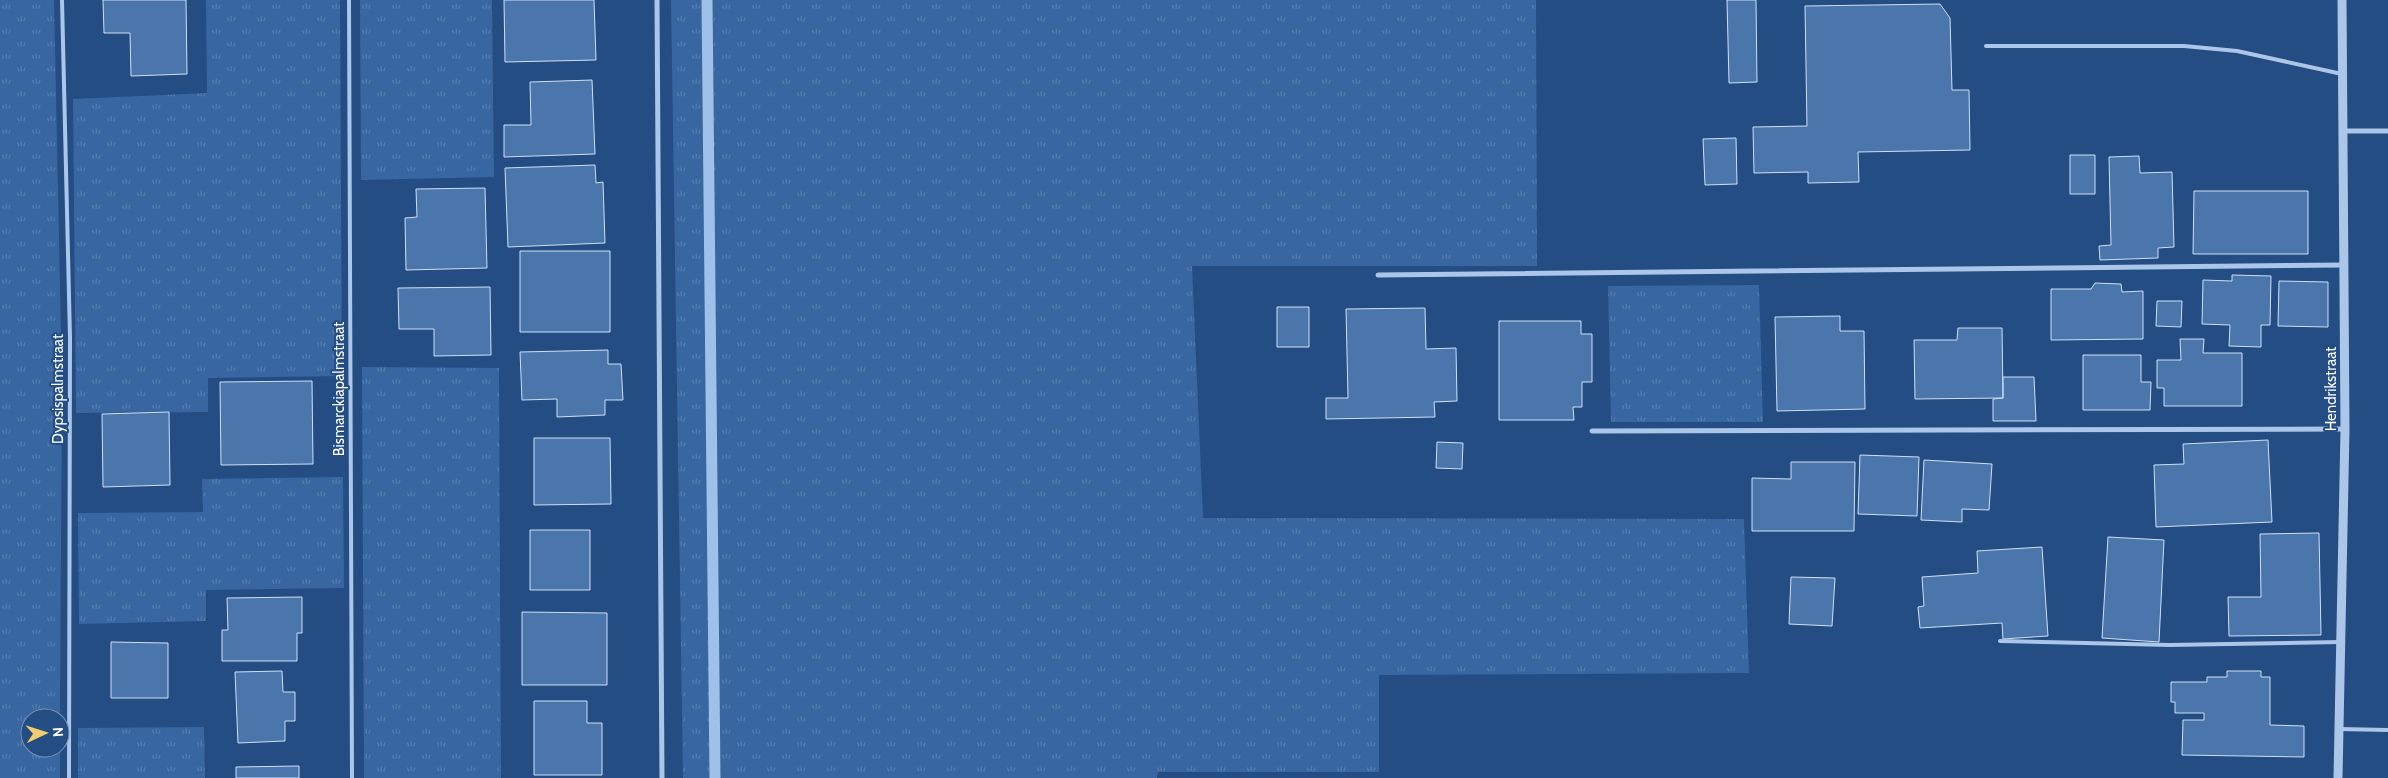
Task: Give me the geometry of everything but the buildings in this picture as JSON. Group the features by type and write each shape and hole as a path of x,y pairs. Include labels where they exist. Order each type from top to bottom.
{"street":[{"path":"657,0 662,778"},
{"name":"Hendrikstraat","path":"2338,778 2345,429 2342,0"},
{"path":"2343,132 2388,131"},
{"path":"1378,275 2344,265"},
{"path":"1592,431 2345,429"}],"lane":[{"name":"Dypsispalmstraat","path":"62,0 70,338 69,778"},
{"name":"Bismarckiapalmstraat","path":"349,0 352,778"},
{"path":"1986,46 2184,46 2237,51 2342,74"},
{"path":"2000,641 2170,645 2341,642"},
{"path":"2340,729 2388,730"}],"green space":[{"path":"0,0 54,0 62,383 60,708 20,708 20,758 60,758 60,778 0,778"},
{"path":"206,0 340,0 342,376 208,378 208,412 76,413 73,99 207,93"},
{"path":"360,0 492,0 494,177 361,180"},
{"path":"671,0 1536,0 1537,266 1192,266 1203,518 1744,519 1749,673 1379,675 1379,772 1158,772 1157,778 683,778"},
{"path":"1759,285 1763,422 1611,422 1608,286"},
{"path":"362,367 499,368 501,778 364,778"},
{"path":"343,477 344,588 206,590 206,621 79,624 78,513 203,512 202,479"},
{"path":"204,727 205,778 78,778 78,728"}],"waterway":[{"path":"707,0 715,778"}]}
